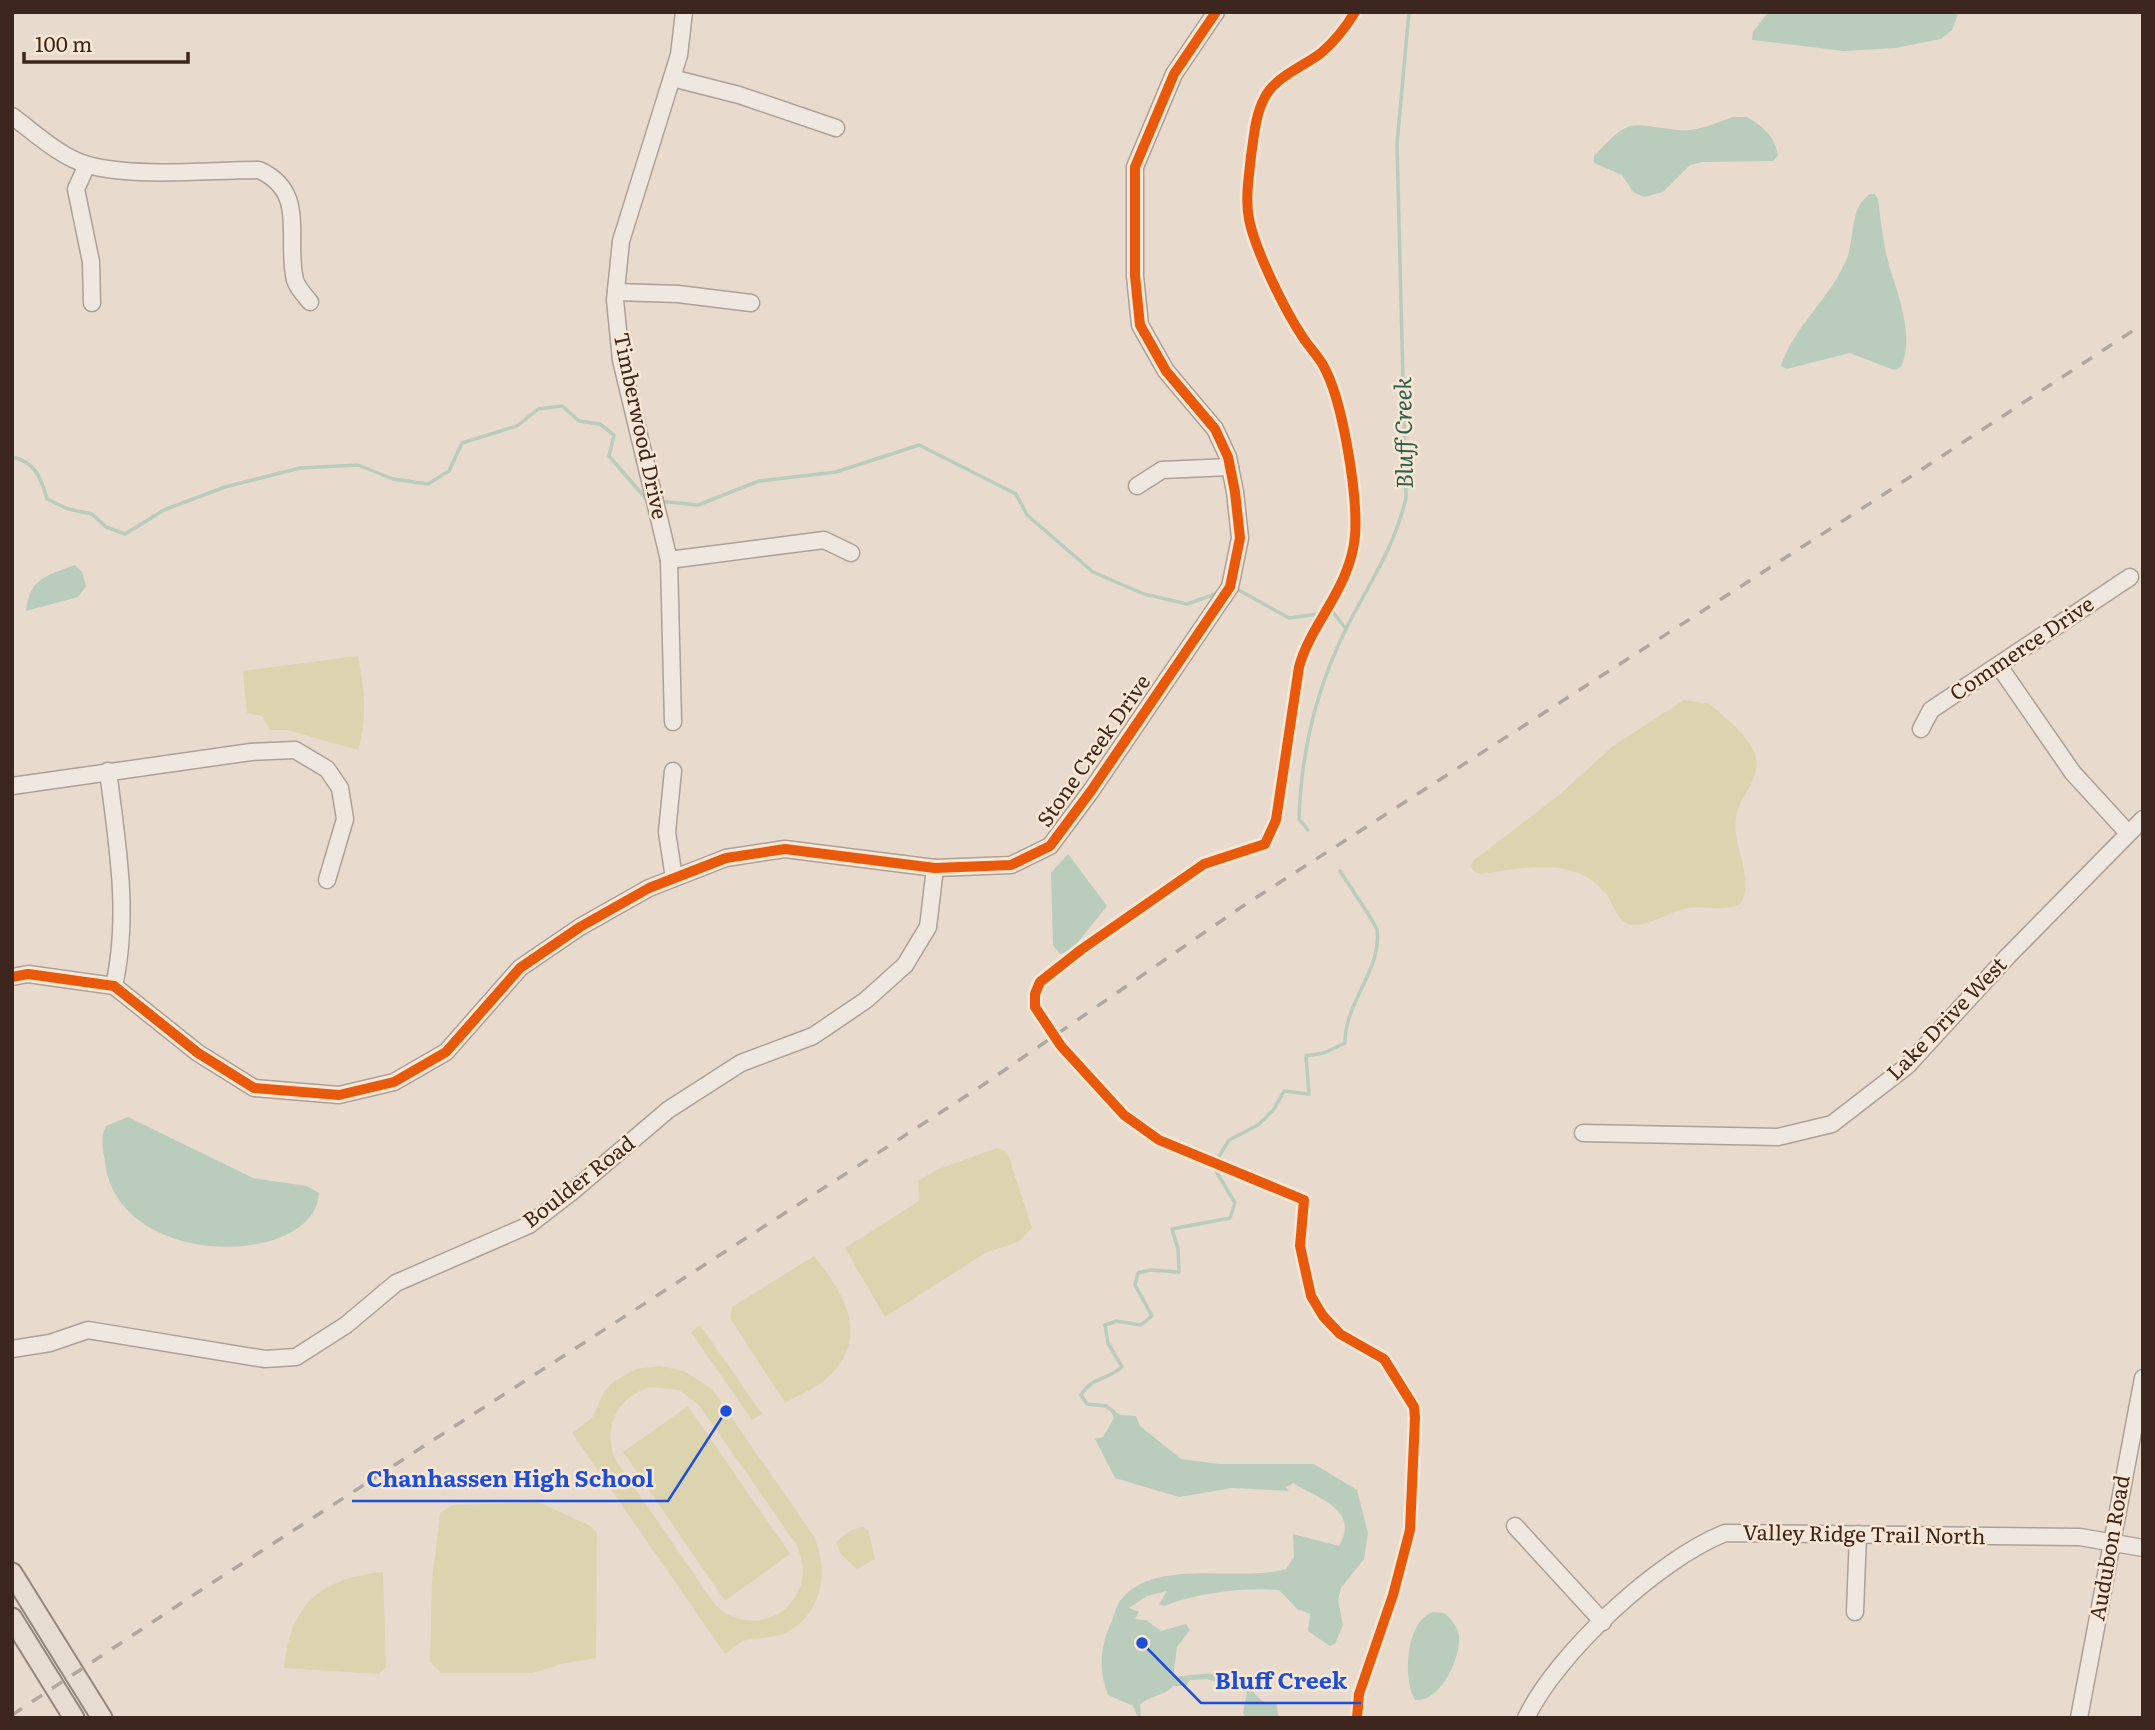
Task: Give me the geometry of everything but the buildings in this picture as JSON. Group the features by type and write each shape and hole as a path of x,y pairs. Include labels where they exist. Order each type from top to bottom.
{"main road":[{"path":"12,1573 102,1718"},
{"path":"12,1618 74,1718"}],"street":[{"name":"Timberwood Drive","path":"673,722 669,560 621,360 616,292 621,241 679,55 684,12"},
{"name":"Stone Creek Drive","path":"114,986 198,1052 254,1088 339,1095 394,1082 446,1052 520,968 580,927 649,888 726,858 785,849 935,869 1011,865 1050,846 1091,791 1230,587 1240,538 1230,467 1215,429 1166,371 1140,325 1135,276 1135,167 1174,74 1216,12"},
{"path":"672,78 740,95 836,128"},
{"path":"12,116 61,153 87,165 117,170 260,170 278,178 289,196 295,281 310,302"},
{"path":"87,165 76,189 91,262 92,303"},
{"path":"616,292 751,303"},
{"path":"1137,486 1162,470 1230,467"},
{"path":"669,560 824,540 851,553"},
{"name":"Commerce Drive","path":"1921,729 1931,710 2130,577"},
{"path":"1998,666 2073,774 2128,834"},
{"path":"12,786 251,752 295,750 327,769 341,788 345,819 327,880"},
{"path":"12,977 28,974 114,986 121,952 123,912 108,771"},
{"path":"673,771 667,832 674,878"},
{"name":"Lake Drive West","path":"1583,1133 1778,1137 1832,1124 1907,1066 2143,819"},
{"name":"Boulder Road","path":"12,1349 50,1343 88,1330 265,1359 296,1357 346,1325 396,1283 529,1225 668,1110 741,1063 813,1036 866,1000 905,965 928,927 935,869"},
{"name":"Audubon Road","path":"2079,1718 2143,1378"},
{"path":"1515,1526 1603,1622"},
{"name":"Valley Ridge Trail North","path":"1527,1718 1536,1696 1603,1622 1659,1571 1698,1544 1725,1533 2080,1537 2143,1548"},
{"path":"1855,1612 1858,1534"}],"shaded area":[{"path":"1768,12 1958,14 1952,30 1941,39 1895,48 1844,51 1752,40 1753,32"},
{"path":"1732,117 1747,117 1767,133 1778,155 1773,161 1703,162 1690,165 1663,192 1644,197 1633,192 1622,175 1594,163 1594,156 1624,128 1640,125 1692,130"},
{"path":"1870,194 1875,194 1878,199 1887,257 1904,316 1906,342 1901,367 1894,370 1850,353 1787,369 1781,366 1787,352 1840,272 1847,258 1859,207"},
{"path":"75,565 82,572 86,586 78,597 26,611 35,585 48,576"},
{"path":"358,656 364,703 358,750 287,730 270,730 262,716 247,713 243,671"},
{"path":"1684,700 1710,704 1741,732 1754,752 1754,776 1737,813 1735,825 1746,881 1741,903 1727,908 1684,909 1648,923 1634,925 1620,918 1606,894 1579,874 1548,867 1481,874 1473,871 1471,866 1474,860 1558,796 1613,746"},
{"path":"1068,854 1107,906 1070,952 1060,954 1053,945 1051,873"},
{"path":"128,1117 253,1178 307,1186 319,1193 309,1217 286,1235 253,1245 216,1246 178,1240 144,1224 118,1198 103,1152 106,1126"},
{"path":"997,1148 1007,1152 1032,1228 1018,1242 985,1253 885,1317 845,1248 919,1201 918,1181 936,1170"},
{"path":"814,1256 835,1284 843,1300 851,1331 841,1362 828,1377 785,1403 730,1318 732,1307"},
{"path":"700,1325 762,1414 752,1420 691,1332"},
{"path":"659,1366 684,1371 712,1389 813,1535 821,1562 820,1590 808,1615 785,1633 743,1641 725,1654 572,1433 592,1418 604,1392 613,1382 636,1369","holes":["650,1387 679,1390 699,1405 799,1551 803,1573 800,1587 786,1608 769,1618 739,1619 716,1606 616,1461 610,1437 611,1426 621,1406 638,1392"]},
{"path":"688,1406 790,1554 725,1601 623,1452"},
{"path":"1110,1409 1121,1415 1136,1416 1140,1426 1181,1459 1219,1464 1314,1464 1357,1490 1368,1533 1364,1559 1341,1588 1338,1600 1343,1625 1335,1644 1330,1646 1308,1631 1310,1614 1297,1609 1279,1590 1220,1592 1164,1606 1159,1604 1167,1591 1147,1596 1129,1608 1139,1612 1135,1619 1146,1620 1161,1631 1186,1624 1190,1630 1177,1647 1173,1677 1220,1674 1237,1678 1265,1703 1276,1702 1279,1718 1246,1718 1243,1713 1247,1692 1207,1679 1190,1680 1186,1686 1173,1686 1148,1699 1140,1705 1141,1718 1138,1718 1133,1706 1108,1695 1102,1667 1105,1639 1119,1603 1135,1587 1154,1579 1175,1575 1266,1573 1286,1569 1294,1557 1293,1534 1339,1546 1344,1533 1340,1514 1333,1506 1293,1483 1286,1487 1289,1491 1232,1488 1179,1497 1115,1478 1095,1439 1103,1437 1114,1418"},
{"path":"538,1502 591,1526 597,1533 596,1658 561,1664 533,1673 441,1673 430,1662 432,1581 440,1513 453,1505"},
{"path":"863,1527 868,1530 875,1559 857,1569 841,1554 836,1542 851,1530"},
{"path":"383,1572 386,1667 379,1674 284,1668 293,1627 312,1599 326,1588 342,1581"},
{"path":"1433,1612 1444,1613 1456,1626 1459,1645 1453,1667 1440,1687 1424,1699 1415,1700 1409,1678 1409,1651 1417,1626 1424,1617"}],"waterway":[{"name":"Bluff Creek","path":"1308,830 1299,819 1300,794 1318,698 1335,652 1388,550 1406,498 1397,144 1409,12"},
{"path":"12,457 32,467 47,499 68,509 92,514 106,527 125,534 164,510 225,487 300,468 358,465 393,479 428,484 449,471 462,443 517,426 538,409 562,406 579,421 600,424 614,435 609,456 647,500"},
{"path":"658,501 698,505 759,481 836,472 919,445 1016,494 1027,515 1093,572 1144,594 1187,604 1218,593"},
{"path":"1235,588 1289,618 1333,612 1346,629"},
{"name":"Bluff Creek","path":"1114,1412 1106,1406 1087,1404 1081,1395 1090,1385 1122,1367 1108,1343 1105,1325 1116,1321 1141,1325 1152,1316 1135,1285 1138,1273 1151,1270 1179,1272 1178,1249 1172,1229 1230,1218 1235,1203 1213,1166 1229,1140 1258,1125 1274,1109 1284,1091 1309,1094 1306,1056 1324,1053 1345,1043 1350,1014 1374,959 1377,930 1340,871"}],"railway":[{"path":"12,1715 980,1087 1240,908 1869,504 2143,324"}],"cycle path":[{"path":"12,977 28,974 114,986 198,1053 254,1088 339,1095 394,1082 446,1052 520,968 580,927 649,888 726,858 785,849 935,868 1011,865 1050,846 1091,791 1230,587 1240,538 1228,457 1215,429 1166,371 1140,325 1135,276 1135,167 1174,74 1216,12"},
{"path":"1355,12 1340,34 1326,48 1282,78 1269,91 1257,119 1248,180 1249,219 1258,247 1289,314 1323,365 1337,401 1348,449 1355,519 1352,555 1346,572 1305,650 1299,667 1276,820 1265,844 1204,864 1082,949 1040,982 1035,994 1035,1007 1061,1046 1124,1115 1159,1140 1304,1200 1300,1246 1311,1296 1323,1316 1340,1334 1384,1359 1414,1407 1410,1530 1393,1595 1359,1694 1357,1718"}],"place":[{"name":"Chanhassen High School","path":"726,1411"},
{"name":"Bluff Creek","path":"1142,1643"}]}
